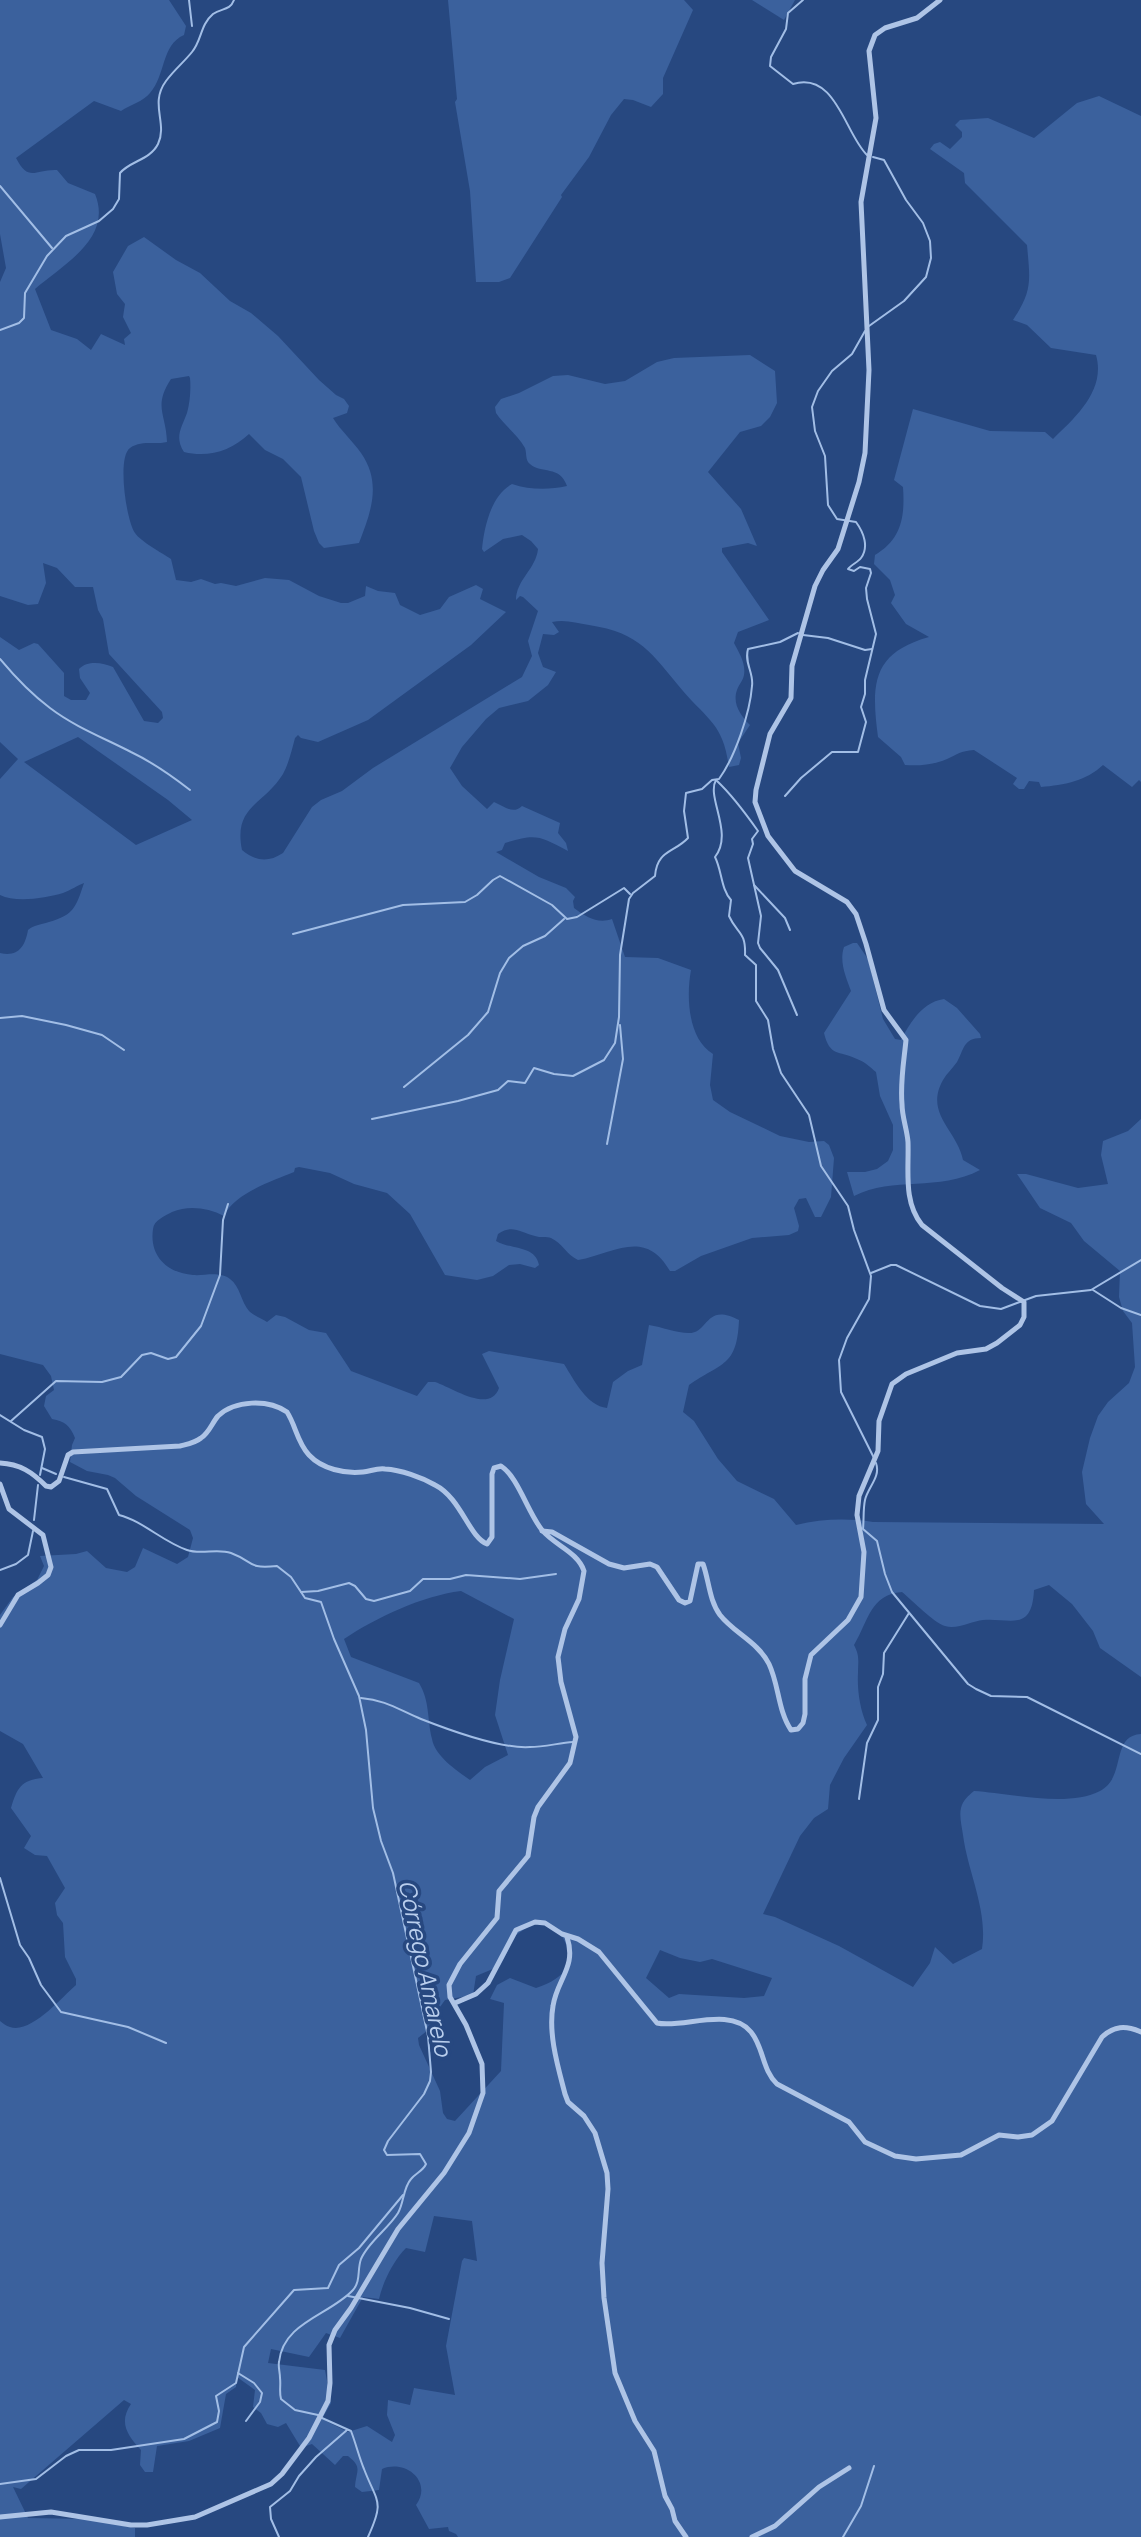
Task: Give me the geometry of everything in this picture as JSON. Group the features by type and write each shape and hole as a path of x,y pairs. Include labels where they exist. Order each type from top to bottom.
{"street":[{"path":"542,1531 552,1532 609,1564 624,1568 650,1564 657,1567 679,1600 685,1603 690,1601 698,1564 703,1564 715,1605 721,1615 760,1651 768,1662 786,1721 791,1730 798,1729 805,1714 805,1679 811,1655 848,1620 861,1597 864,1552 857,1515 859,1496 878,1451 879,1420 892,1384 906,1374 957,1353 986,1349 1014,1332 1024,1317 1024,1302 1021,1298 1002,1288 915,1217 910,1203 908,1139 902,1105 902,1069 906,1040 884,1010 856,914 847,902 795,871 768,836 755,802 770,734 791,698 792,666 815,586 838,549 865,453 869,370 861,202 876,118 869,51 875,35 885,28 917,18 940,0"},
{"path":"0,1462 24,1467 46,1486 51,1487 59,1481 68,1455 73,1452 180,1446 205,1436 226,1410 238,1405 261,1404 287,1412 303,1448 324,1466 357,1472 387,1469 437,1485 455,1502 474,1532 487,1544 492,1537 492,1474 494,1468 501,1466 511,1477 528,1511 542,1531 584,1568 579,1599 565,1629 558,1657 564,1697 574,1728 575,1747 570,1763 538,1807 528,1856 499,1891 497,1918 451,1979 449,1991 482,2064 483,2093 469,2133 444,2173 398,2229 335,2330 328,2345 330,2383 327,2406 309,2438 282,2474 262,2490 195,2517 147,2525 131,2525 51,2512 0,2517"},
{"path":"0,1484 9,1509 43,1535 51,1563 48,1575 18,1595 0,1625"},
{"path":"455,2003 475,1994 488,1983 516,1930 535,1922 545,1923 598,1952 657,2023 667,2025 719,2020 734,2021 749,2029 762,2050 768,2076 777,2084 849,2122 865,2142 905,2158 961,2155 999,2134 1018,2137 1032,2135 1052,2121 1058,2113 1102,2037 1110,2029 1122,2026 1141,2032"},
{"path":"567,1937 569,1964 553,2004 553,2032 568,2102 584,2116 595,2133 607,2173 602,2263 604,2298 615,2373 635,2421 654,2451 664,2496 675,2521 686,2537"},
{"path":"752,2537 775,2525 818,2487 849,2468"}],"shaded area":[{"path":"0,0 169,0 186,26 184,35 171,46 159,78 147,96 121,111 94,101 16,158 29,173 57,170 68,183 95,194 99,210 92,237 83,249 35,289 51,330 77,339 91,350 101,334 125,345 124,339 131,333 123,317 125,304 117,294 113,272 128,246 144,237 200,273 230,301 251,313 278,336 319,380 344,399 349,406 347,413 333,418 358,448 367,464 373,486 370,509 359,543 324,548 314,531 301,477 283,459 265,450 249,434 235,445 219,452 184,452 179,437 189,405 190,378 171,379 162,404 167,442 139,444 130,448 126,454 124,489 135,533 171,559 176,580 191,582 201,579 215,584 236,586 265,578 289,580 319,596 341,603 365,596 366,586 395,593 400,605 420,615 440,609 449,597 476,585 483,589 480,599 506,612 471,645 368,720 318,742 298,735 295,738 283,774 252,807 242,824 242,850 252,857 262,859 283,853 312,807 321,800 342,791 373,768 522,677 532,656 528,641 538,611 523,597 520,596 516,600 519,586 534,563 538,549 522,535 503,539 484,552 482,549 485,532 494,504 512,484 539,489 567,486 560,475 534,467 528,462 522,443 496,413 495,407 501,399 553,376 568,375 605,384 625,381 657,362 674,358 750,355 775,371 777,403 770,417 761,426 740,432 708,472 741,509 757,546 748,543 722,548 722,552 769,620 738,632 734,643 744,666 736,695 737,705 750,725 738,743 741,758 739,765 729,767 723,741 714,724 643,647 621,633 561,621 552,622 559,632 554,635 543,634 538,653 543,667 556,672 548,685 528,701 499,708 486,719 462,747 450,768 462,786 487,809 494,802 512,810 522,806 560,823 558,833 566,843 568,851 544,839 531,837 505,843 502,850 496,852 539,877 566,888 575,897 574,908 583,914 597,920 612,919 625,957 658,958 691,970 689,1004 694,1028 698,1038 713,1054 710,1085 713,1100 730,1112 780,1136 809,1142 824,1141 829,1145 834,1158 831,1197 821,1217 815,1217 806,1198 799,1199 794,1208 798,1231 789,1235 752,1238 701,1256 675,1271 670,1271 650,1250 640,1247 617,1249 578,1260 551,1238 508,1230 498,1234 496,1241 528,1251 537,1259 539,1265 535,1268 520,1264 509,1265 493,1276 477,1280 445,1275 410,1214 387,1193 354,1184 330,1173 299,1167 295,1168 294,1172 245,1194 224,1216 198,1208 172,1212 155,1223 154,1248 162,1262 176,1271 226,1277 233,1282 249,1311 267,1322 276,1315 309,1330 326,1333 351,1371 417,1396 428,1382 435,1382 470,1397 488,1399 499,1388 482,1354 489,1351 564,1364 587,1397 593,1403 607,1408 613,1382 642,1365 649,1325 689,1333 695,1332 714,1316 728,1315 739,1320 735,1347 726,1362 689,1385 683,1412 694,1421 718,1459 737,1481 774,1499 796,1525 825,1520 1104,1524 1086,1504 1082,1472 1098,1416 1108,1402 1129,1383 1135,1367 1132,1323 1123,1311 1119,1297 1120,1271 1084,1241 1071,1223 1040,1208 1017,1174 1078,1188 1108,1184 1101,1155 1103,1141 1128,1131 1141,1119 1141,1677 1100,1648 1093,1631 1072,1604 1049,1585 1034,1590 1029,1612 1018,1620 983,1620 954,1627 935,1621 902,1592 883,1598 872,1610 854,1645 858,1659 862,1713 867,1725 844,1758 830,1785 828,1809 814,1818 800,1836 763,1914 839,1946 913,1987 930,1963 935,1947 953,1964 982,1949 980,1906 960,1818 966,1798 974,1791 1055,1799 1087,1796 1108,1785 1125,1742 1131,1736 1141,1734 1141,2537 458,2537 449,2531 448,2527 429,2529 416,2505 421,2488 419,2481 408,2470 400,2467 382,2469 379,2490 362,2492 355,2487 358,2470 353,2460 343,2456 335,2465 312,2444 300,2446 286,2423 278,2427 267,2424 261,2413 253,2407 255,2390 237,2377 236,2387 226,2394 220,2428 189,2441 157,2446 153,2472 145,2472 140,2465 141,2450 132,2440 125,2423 131,2404 124,2400 21,2489 13,2487 28,2518 86,2519 135,2528 135,2537 0,2537 0,2021 9,2027 27,2025 54,2006 76,1985 76,1979 65,1957 63,1923 57,1915 55,1903 65,1888 47,1856 35,1855 24,1848 31,1836 11,1808 21,1786 43,1778 23,1744 0,1731 0,1615 13,1597 37,1580 44,1566 40,1556 87,1551 106,1568 127,1572 135,1567 143,1548 177,1564 188,1557 193,1538 190,1530 136,1496 115,1478 87,1471 70,1462 75,1438 69,1427 52,1419 44,1406 46,1396 54,1390 51,1376 43,1365 0,1354 0,953 16,952 23,946 28,930 69,913 76,904 84,883 63,893 40,898 14,899 0,895 0,779 18,759 0,742 0,637 19,650 34,643 38,644 64,673 64,696 71,700 86,700 90,693 80,678 79,669 91,663 105,664 113,667 144,721 158,723 163,718 162,712 109,654 103,619 93,587 75,587 57,568 43,563 46,583 38,604 28,605 0,596 0,282 6,268 0,234","holes":["78,737 192,820 136,845 24,762","461,1591 514,1619 495,1715 508,1755 485,1767 470,1780 437,1751 430,1732 427,1703 419,1683 351,1657 344,1639 400,1609","532,1924 545,1924 554,1928 563,1938 568,1951 564,1971 552,1981 536,1988 510,1978 497,1985 490,1999 504,2003 501,2071 455,2121 447,2119 443,2113 440,2091 418,2038 437,2023 440,2007 445,2000 473,1995 476,1976 500,1966 516,1935","660,1950 700,1962 712,1959 772,1978 764,1996 744,1998 679,1994 669,1998 646,1978","434,2216 472,2221 477,2261 464,2258 462,2261 446,2346 455,2395 414,2388 410,2405 388,2400 387,2415 395,2435 392,2442 367,2426 348,2432 322,2419 331,2403 325,2370 268,2363 271,2349 309,2357 326,2333 340,2338 363,2297 379,2299 389,2272 406,2248 425,2252"]},
{"path":"448,0 684,0 693,10 663,78 663,94 651,107 624,99 611,115 589,157 561,195 510,278 499,282 476,282 470,191 455,102 457,99"},
{"path":"752,0 795,0 784,20"},
{"path":"1099,96 1141,116 1141,782 1139,780 1132,787 1103,765 1074,781 1041,787 1039,782 1029,781 1024,789 1019,789 1013,784 1017,778 974,750 931,764 905,765 901,757 878,737 875,701 880,673 896,652 929,637 906,624 891,603 895,595 890,580 874,564 875,555 891,542 900,526 903,487 894,480 913,409 990,431 1045,432 1053,439 1087,402 1097,380 1096,355 1051,348 1027,325 1013,320 1024,301 1029,284 1027,245 965,183 964,173 930,149 940,142 950,149 962,137 962,132 955,125 960,120 988,118 1034,138 1077,103"},
{"path":"857,943 868,959 883,1019 895,1039 901,1040 913,1020 930,1004 944,999 957,1008 980,1034 981,1038 967,1042 957,1062 943,1080 937,1103 963,1160 980,1170 948,1181 884,1187 854,1196 847,1172 877,1169 888,1161 893,1150 893,1125 880,1096 876,1072 860,1060 832,1049 824,1033 851,991 842,958 844,947"}],"waterway":[{"path":"189,0 192,26"},
{"path":"0,330 19,323 24,318 25,293 47,256 66,236 99,221 113,209 119,199 120,173 150,154 158,144 161,136 161,89 189,56 209,18 230,6 234,0"},
{"path":"803,0 788,13 786,29 771,57 770,66 793,84 808,82 830,95 867,155"},
{"path":"869,326 904,301 926,277 931,258 930,241 923,223 906,200 884,160 873,157"},
{"path":"0,186 52,248"},
{"path":"785,796 801,778 832,752 858,752 866,722 861,707 876,634 866,588 871,573 870,569 860,567 854,571 848,569 861,558 865,540 856,522 837,519 828,505 825,456 815,431 812,407 818,391 832,371 852,354 865,331"},
{"path":"372,1119 498,1090 508,1081 525,1083 534,1068 573,1076 604,1060 615,1043 619,1017 620,955 629,899 655,876 659,861 688,838 684,811 686,793 702,789 712,780 719,779 731,759 751,697 748,649 780,642 798,633"},
{"path":"803,635 828,638 865,650 872,649"},
{"path":"0,659 17,679 60,715 147,760 190,790"},
{"path":"716,780 714,796 722,837 715,857 725,891 731,900 729,916 742,937 745,955 756,965 756,1001 768,1020 781,1073 809,1115 821,1166 848,1206 871,1276 869,1299 847,1338 839,1360 841,1392 874,1458"},
{"path":"717,781 758,831 752,839 748,858 761,916 758,943 778,970 797,1015"},
{"path":"293,934 403,905 465,902 500,876 552,905 567,919 577,917 624,888 630,894"},
{"path":"754,885 785,918 790,930"},
{"path":"404,1087 468,1035 488,1012 500,973 509,958 523,946 545,936 564,919"},
{"path":"0,1018 22,1016 66,1025 102,1035 124,1050"},
{"path":"607,1144 623,1059 620,1025"},
{"path":"11,1421 56,1381 102,1382 121,1377 142,1355 151,1353 168,1359 176,1357 201,1326 220,1275 223,1220 228,1204"},
{"path":"871,1273 896,1265 980,1306 1001,1309 1036,1296 1091,1290 1141,1260"},
{"path":"1093,1290 1121,1308 1141,1315"},
{"name":"Córrego Amarelo","path":"0,1415 24,1430 42,1437 45,1449 40,1475"},
{"path":"876,1463 876,1477 865,1500 863,1529 877,1541 892,1592 968,1684 991,1696 1027,1697 1141,1754"},
{"name":"Córrego Amarelo","path":"42,1468 56,1474"},
{"name":"Córrego Amarelo","path":"64,1477 107,1489 119,1515 178,1546 192,1551 226,1552 255,1566 277,1566 291,1577 305,1598 321,1602 359,1696 366,1730 373,1808 393,1873 428,2036 431,2072 424,2094 384,2150 387,2155 420,2154 426,2164 408,2183 398,2213 364,2253 353,2290 298,2328 282,2348 279,2364 281,2399 295,2410 318,2415"},
{"path":"34,1520 38,1485"},
{"path":"0,1570 16,1564 28,1555 33,1531"},
{"path":"301,1592 318,1591 349,1583 366,1599 374,1601 410,1591 423,1579 450,1579 466,1575 520,1579 556,1574"},
{"path":"859,1799 867,1743 878,1720 878,1687 883,1674 884,1653 909,1613"},
{"path":"361,1698 385,1703 421,1719 490,1742 518,1747 573,1742"},
{"path":"0,1878 20,1945 41,1985 61,2012 128,2027 166,2043"},
{"path":"0,2484 36,2479 66,2456 79,2450 111,2450 184,2439 217,2422 219,2411 216,2396 236,2383 244,2347 294,2290 328,2288 339,2265 359,2248 403,2195"},
{"path":"348,2296 449,2319"},
{"path":"238,2373 254,2383 262,2393 260,2402 246,2421"},
{"name":"Córrego Amarelo","path":"322,2418 351,2431 378,2508 368,2537"},
{"path":"279,2537 271,2519 270,2507 290,2491 316,2457 347,2430"},
{"path":"843,2537 861,2506 874,2466"}]}
